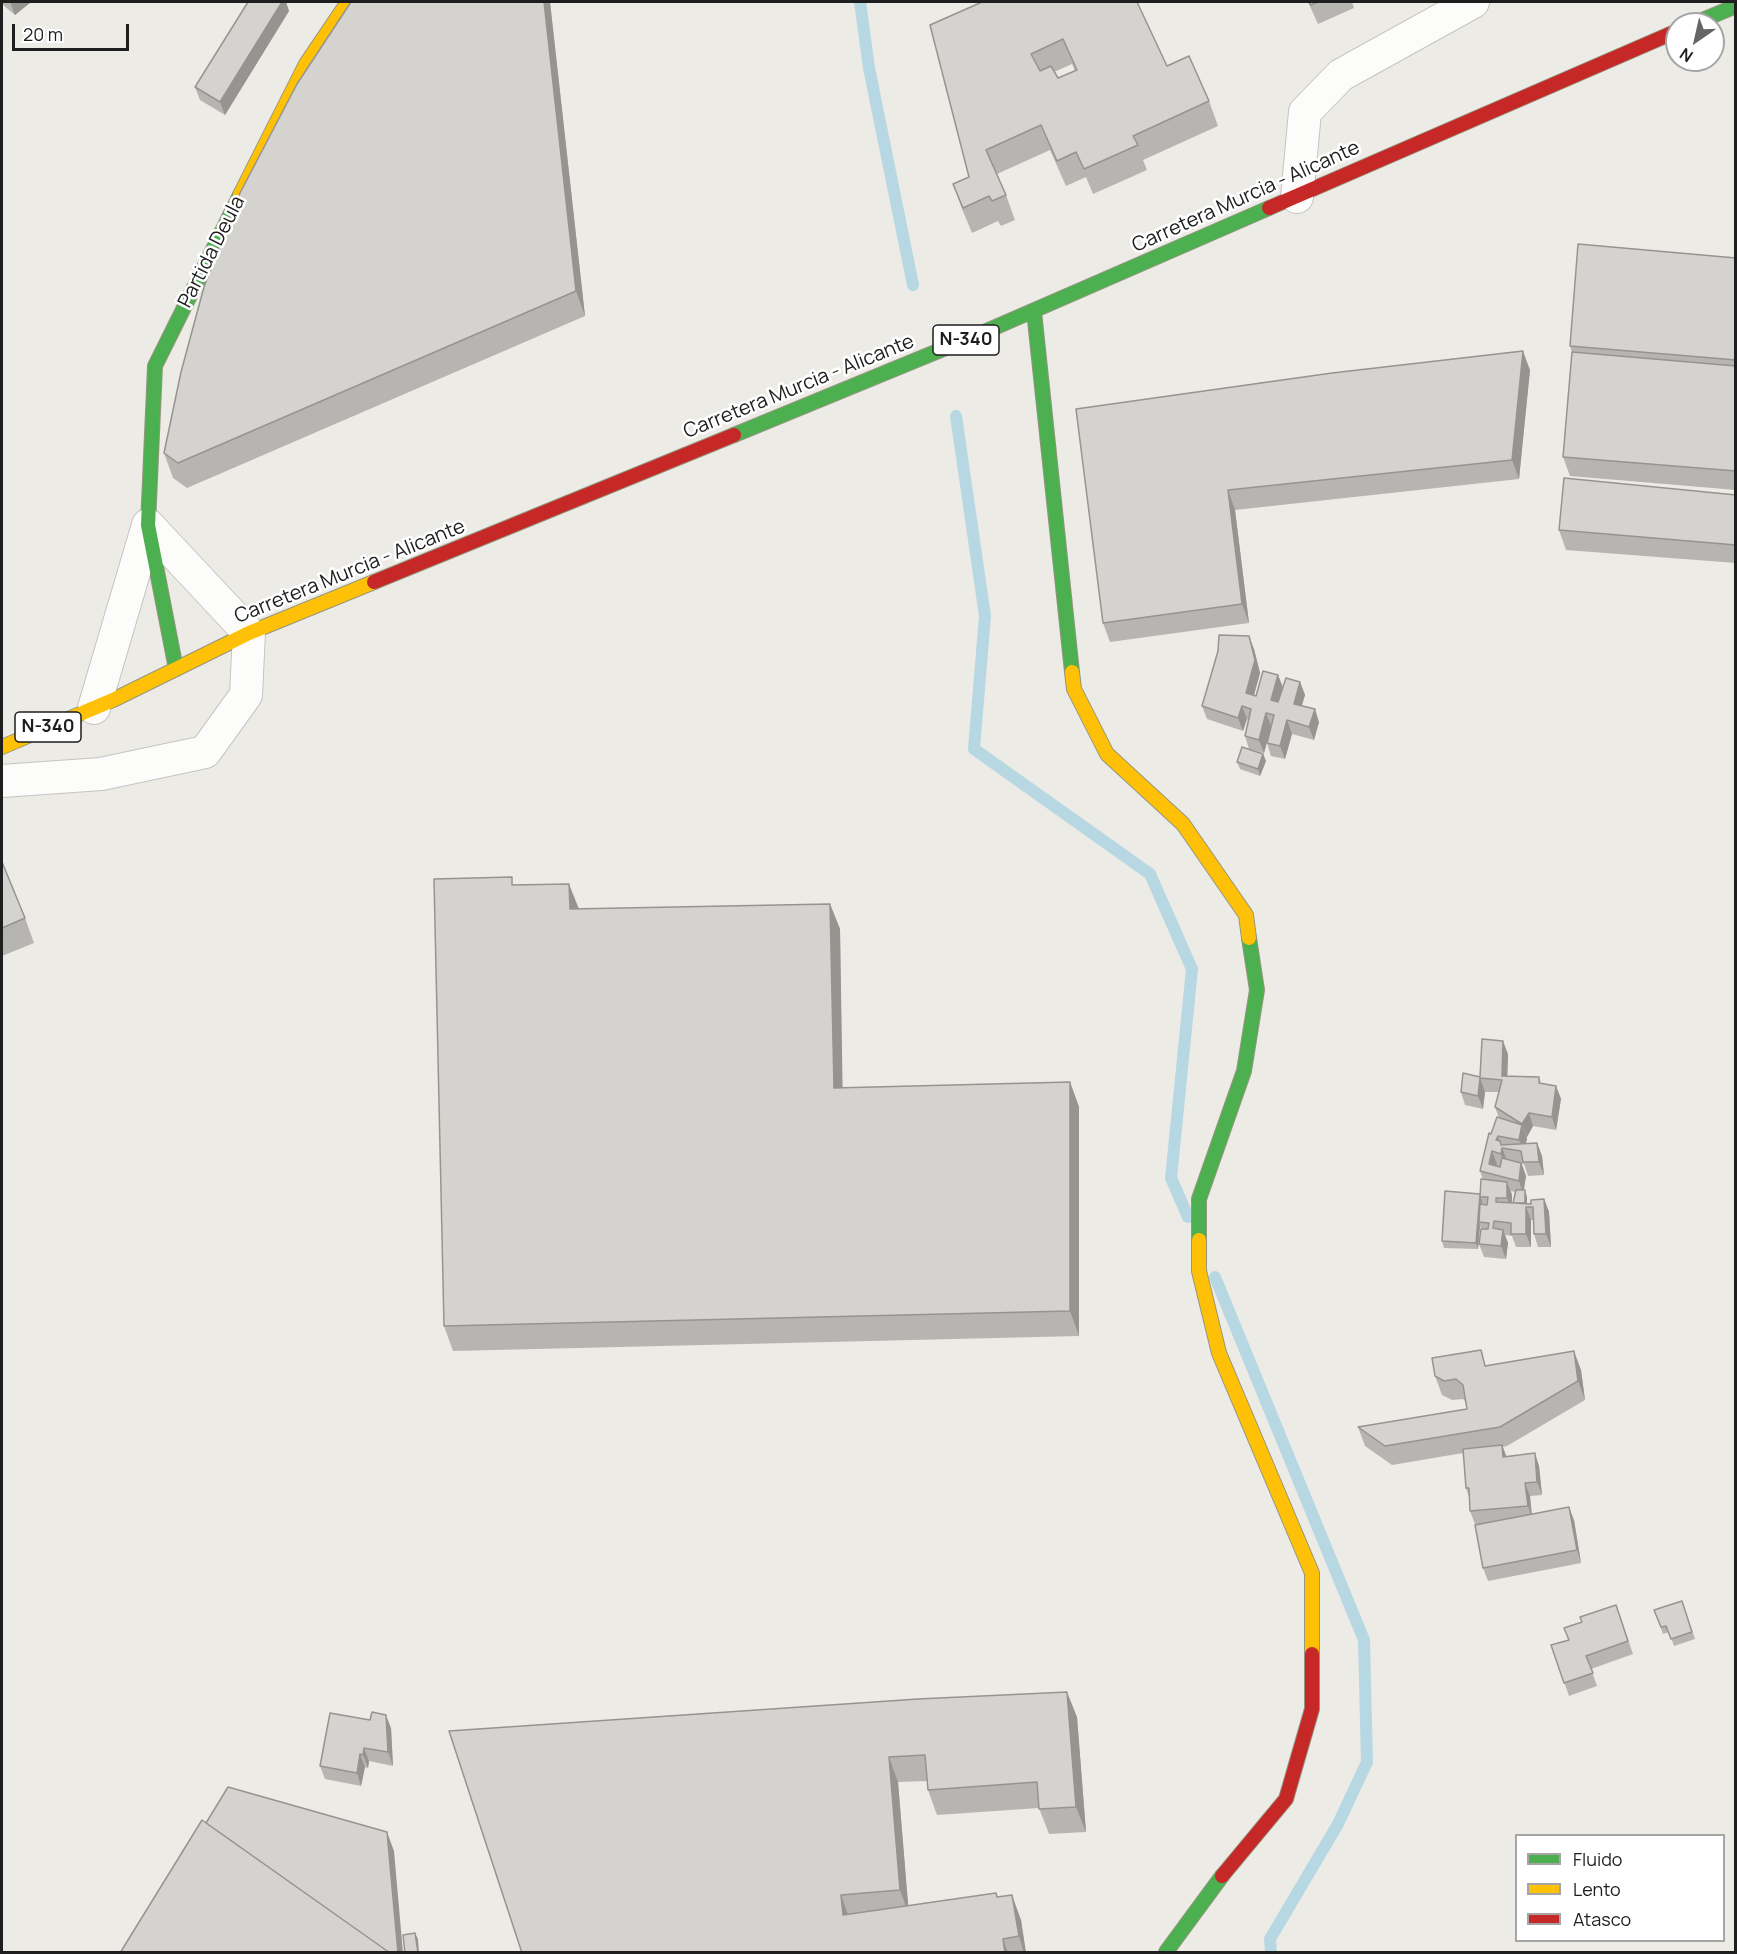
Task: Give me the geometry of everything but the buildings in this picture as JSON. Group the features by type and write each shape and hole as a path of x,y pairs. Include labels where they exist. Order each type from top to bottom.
{"main road":[{"name":"Partida Deula","path":"176,669 148,525 155,366 306,64 348,2"},
{"path":"1722,12 1736,6"},
{"name":"Carretera Murcia - Alicante","path":"2,747 94,708 249,633 1034,311 1665,36"},
{"path":"1034,311 1074,689 1107,754 1183,824 1246,915 1257,990 1244,1071 1199,1199 1199,1271 1219,1353 1312,1573 1312,1709 1286,1799 1226,1871 1167,1953"}],"street":[{"path":"1297,197 1305,112 1341,75 1473,2"},
{"path":"2,781 101,774 205,752 246,695 249,633 148,525"},
{"name":"Partida Deula","path":"94,708 148,525"}],"waterway":[{"path":"860,2 869,68 913,285"},
{"path":"956,416 985,616 974,749 1150,874 1192,969 1171,1178 1188,1217"},
{"path":"1215,1277 1364,1640 1367,1762 1338,1824 1270,1939 1271,1952"}],"traffic: fast":[{"path":"1722,12 1736,6"},
{"path":"176,669 148,525 155,366 240,195"},
{"path":"734,435 982,333 1269,208"},
{"path":"1034,311 1072,672"},
{"path":"1199,1240 1199,1199 1244,1071 1257,990 1249,938"},
{"path":"1166,1952 1222,1876"}],"traffic: slow":[{"path":"240,195 306,64 348,2"},
{"path":"2,747 113,700 249,633 374,582"},
{"path":"1072,672 1074,689 1107,754 1183,824 1246,915 1249,938"},
{"path":"1199,1240 1199,1271 1219,1353 1312,1573 1312,1654"}],"traffic: jam":[{"path":"1269,208 1665,36"},
{"path":"374,582 734,435"},
{"path":"1222,1876 1286,1799 1312,1709 1312,1654"}]}
